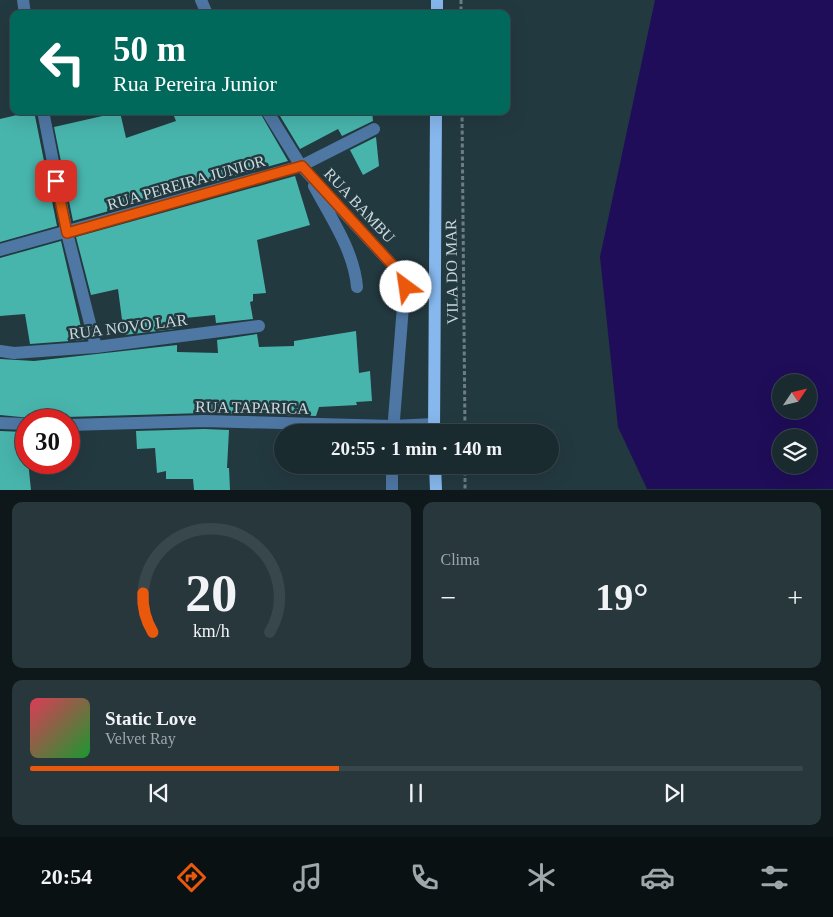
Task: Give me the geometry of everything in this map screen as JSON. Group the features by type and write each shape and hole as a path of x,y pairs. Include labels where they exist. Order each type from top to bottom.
{"main road":[{"path":"434,424 436,115"},
{"path":"435,474 436,490"}],"street":[{"path":"44,115 67,233 96,347"},
{"name":"RUA BAMBU","path":"270,115 304,168 348,251 355,270 357,287"},
{"name":"RUA PEREIRA JUNIOR","path":"0,250 304,168 374,129"},
{"name":"RUA BAMBU","path":"304,168 398,271 406,287 393,424"},
{"name":"RUA NOVO LAR","path":"0,351 14,353 96,347 259,326"},
{"name":"RUA TAPARICA","path":"80,425 204,421 275,424"},
{"path":"0,423 15,424"},
{"path":"392,474 392,490"}],"path":[{"name":"VILA DO MAR","path":"462,115 464,424"},
{"path":"465,474 465,490"}],"shaded area":[{"path":"655,0 833,0 833,489 647,489 618,427 600,257"}],"building":[{"path":"17,115 35,115 57,226 0,242 0,119"},
{"path":"107,115 121,115 126,138 176,121 174,115 261,115 288,161 73,221 54,127"},
{"path":"279,115 372,115 373,121 342,136 338,129 300,149"},
{"path":"376,137 379,166 363,175 350,150"},
{"path":"295,176 310,225 257,240 266,293 253,294 253,301 250,302 253,319 216,323 215,315 175,319 175,329 124,335 118,289 91,295 76,237"},
{"path":"61,241 84,340 30,344 25,314 0,316 0,258"},
{"path":"356,331 359,373 370,371 372,401 356,402 357,405 319,407 316,416 204,413 80,417 80,409 15,409 15,416 0,415 0,359 34,361 177,345 177,352 218,353 217,340 257,334 259,347 294,346 294,341"},
{"path":"229,430 227,468 229,468 230,490 194,490 193,479 166,479 166,471 157,473 155,448 137,449 136,431"},
{"path":"0,431 15,432 15,474 29,474 31,490 0,490"}],"route":[{"path":"56,181 67,233 302,166 398,271 403,277 406,287"}]}
